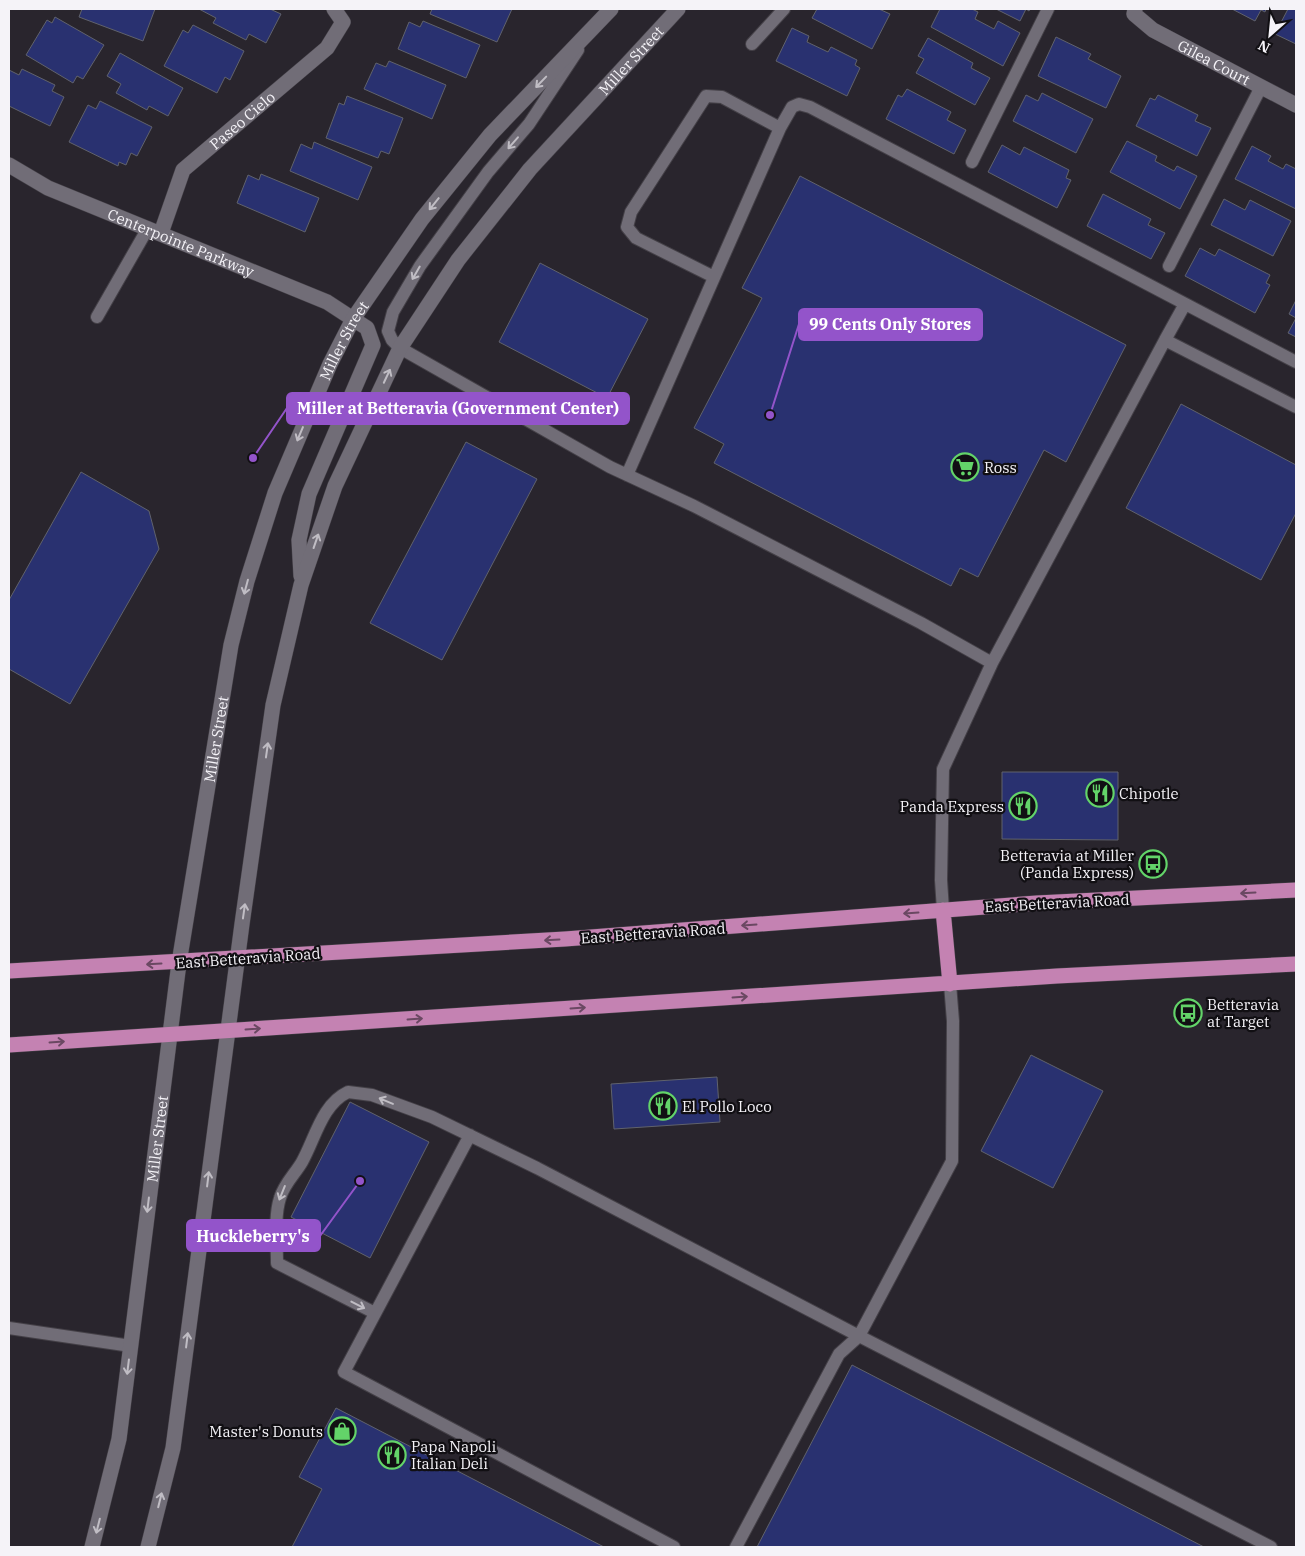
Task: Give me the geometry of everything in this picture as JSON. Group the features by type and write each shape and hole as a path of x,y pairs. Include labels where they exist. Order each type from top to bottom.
{"highway":[{"name":"East Betteravia Road","path":"9,971 178,963 565,939 1037,903 1296,890"},
{"path":"943,910 950,984"},
{"path":"9,1045 950,984 1296,964"}],"street":[{"name":"Paseo Cielo","path":"155,230 183,170 327,48 343,22 334,9"},
{"name":"Miller Street","path":"92,1547 119,1439 178,963 232,645 247,581 275,493 330,364 354,318 422,219 490,134 611,9"},
{"name":"Miller Street","path":"148,1547 173,1448 237,959 273,705 301,585 335,486 400,348 458,260 530,168 678,9"},
{"name":"Gilea Court","path":"1135,11 1153,30 1296,106"},
{"name":"Centerpointe Parkway","path":"9,165 48,188 155,230 327,302 367,328 373,345 309,494 299,540 301,585"}],"lane":[{"path":"752,44 784,9"},
{"path":"972,162 1048,9"},
{"name":"Miller Street","path":"400,348 392,340 388,331 393,312 420,266 488,172 529,124 590,31"},
{"path":"1169,266 1261,86"},
{"path":"714,277 636,238 627,227 631,212 706,96 722,97 780,128"},
{"path":"627,475 780,128 792,107 799,104 810,107 1296,362"},
{"path":"96,317 155,230"},
{"path":"943,910 941,880 943,769 992,664 1185,304"},
{"path":"1165,340 1296,407"},
{"path":"400,348 627,475 694,506 921,623 992,664"},
{"path":"736,1547 839,1354 859,1336 952,1161 953,1020 950,984"},
{"path":"375,1313 277,1263 279,1199 284,1186 302,1162 328,1110 340,1096 348,1092 359,1092 432,1117 470,1135 1271,1547"},
{"path":"470,1135 344,1372 674,1547"},
{"path":"9,1328 131,1346"}],"building":[{"path":"82,9 155,9 143,41 79,17"},
{"path":"199,9 270,9 281,14 266,43 249,34 246,40 213,23 216,18"},
{"path":"432,9 512,9 497,42 430,14"},
{"path":"817,9 879,9 890,14 872,49 812,18"},
{"path":"940,9 972,9 978,12 975,19 994,29 998,21 1020,33 1003,66 931,27"},
{"path":"996,9 1026,9 1020,21"},
{"path":"1232,9 1266,9 1265,12 1261,10 1255,21"},
{"path":"1288,9 1296,9 1296,44 1275,34"},
{"path":"55,17 104,45 83,79 77,76 73,83 26,55 47,20 52,23"},
{"path":"423,21 480,45 466,78 398,49 409,22 420,27"},
{"path":"193,25 244,51 230,80 225,77 217,93 164,66 183,30 188,33"},
{"path":"792,28 809,36 807,42 828,52 831,47 857,60 855,65 860,68 847,96 776,61"},
{"path":"1056,37 1091,54 1088,59 1121,76 1106,108 1038,76"},
{"path":"928,38 973,63 971,68 990,78 975,105 916,73 924,59 918,56"},
{"path":"120,53 183,88 168,116 149,106 147,110 116,93 121,84 107,76"},
{"path":"389,61 446,85 432,119 364,89 376,63 386,67"},
{"path":"22,69 55,85 52,91 64,97 50,126 9,106 9,70 19,75"},
{"path":"907,89 951,112 947,120 966,130 954,154 886,119 898,95 902,97"},
{"path":"1042,93 1093,119 1076,153 1013,121 1026,95 1038,101"},
{"path":"1158,95 1198,115 1195,121 1211,128 1197,156 1136,126 1150,98 1155,100"},
{"path":"347,96 403,118 389,154 381,151 378,158 326,138 339,103 344,105"},
{"path":"100,101 152,127 137,156 131,153 126,165 119,162 118,166 69,142 88,105 96,109"},
{"path":"1127,141 1157,156 1155,161 1174,171 1177,166 1197,176 1180,209 1110,172"},
{"path":"314,142 372,167 358,200 290,171 301,144 312,149"},
{"path":"1002,145 1020,155 1024,147 1069,170 1066,178 1071,180 1057,208 988,172"},
{"path":"1252,146 1271,156 1268,161 1283,169 1286,164 1296,169 1296,209 1235,179"},
{"path":"261,174 319,198 305,232 237,203 248,175 259,180"},
{"path":"800,176 1126,345 1066,462 1044,450 978,577 960,568 951,586 714,463 724,444 694,428 762,298 742,288"},
{"path":"1103,194 1151,219 1148,225 1165,233 1151,259 1087,226"},
{"path":"1224,199 1245,210 1250,200 1291,221 1273,256 1211,225"},
{"path":"1200,248 1215,256 1219,249 1270,275 1266,283 1270,285 1255,313 1185,276"},
{"path":"540,263 648,319 607,398 499,342"},
{"path":"1296,300 1296,318 1289,314"},
{"path":"1296,318 1296,337 1288,333"},
{"path":"1181,404 1296,465 1296,513 1261,580 1126,508"},
{"path":"466,442 537,479 442,660 370,623"},
{"path":"81,472 149,511 159,549 70,704 9,669 9,600"},
{"path":"1002,772 1118,772 1118,840 1002,839"},
{"path":"1031,1055 1103,1091 1053,1188 981,1151"},
{"path":"717,1077 720,1122 614,1129 611,1084"},
{"path":"350,1102 429,1142 370,1258 291,1217"},
{"path":"852,1365 1204,1547 757,1547"},
{"path":"336,1408 604,1547 292,1547 322,1489 299,1477"}],"place":[{"name":"99 Cents Only Stores","path":"770,415"},
{"name":"Miller at Betteravia (Government Center)","path":"253,458"},
{"name":"Ross","path":"965,467"},
{"name":"Chipotle","path":"1100,793"},
{"name":"Panda Express","path":"1023,806"},
{"name":"Betteravia at Miller (Panda Express)","path":"1153,864"},
{"name":"Betteravia at Target","path":"1188,1013"},
{"name":"El Pollo Loco","path":"663,1106"},
{"name":"Huckleberry's","path":"360,1181"},
{"name":"Master's Donuts","path":"342,1431"},
{"name":"Papa Napoli Italian Deli","path":"392,1455"}]}
